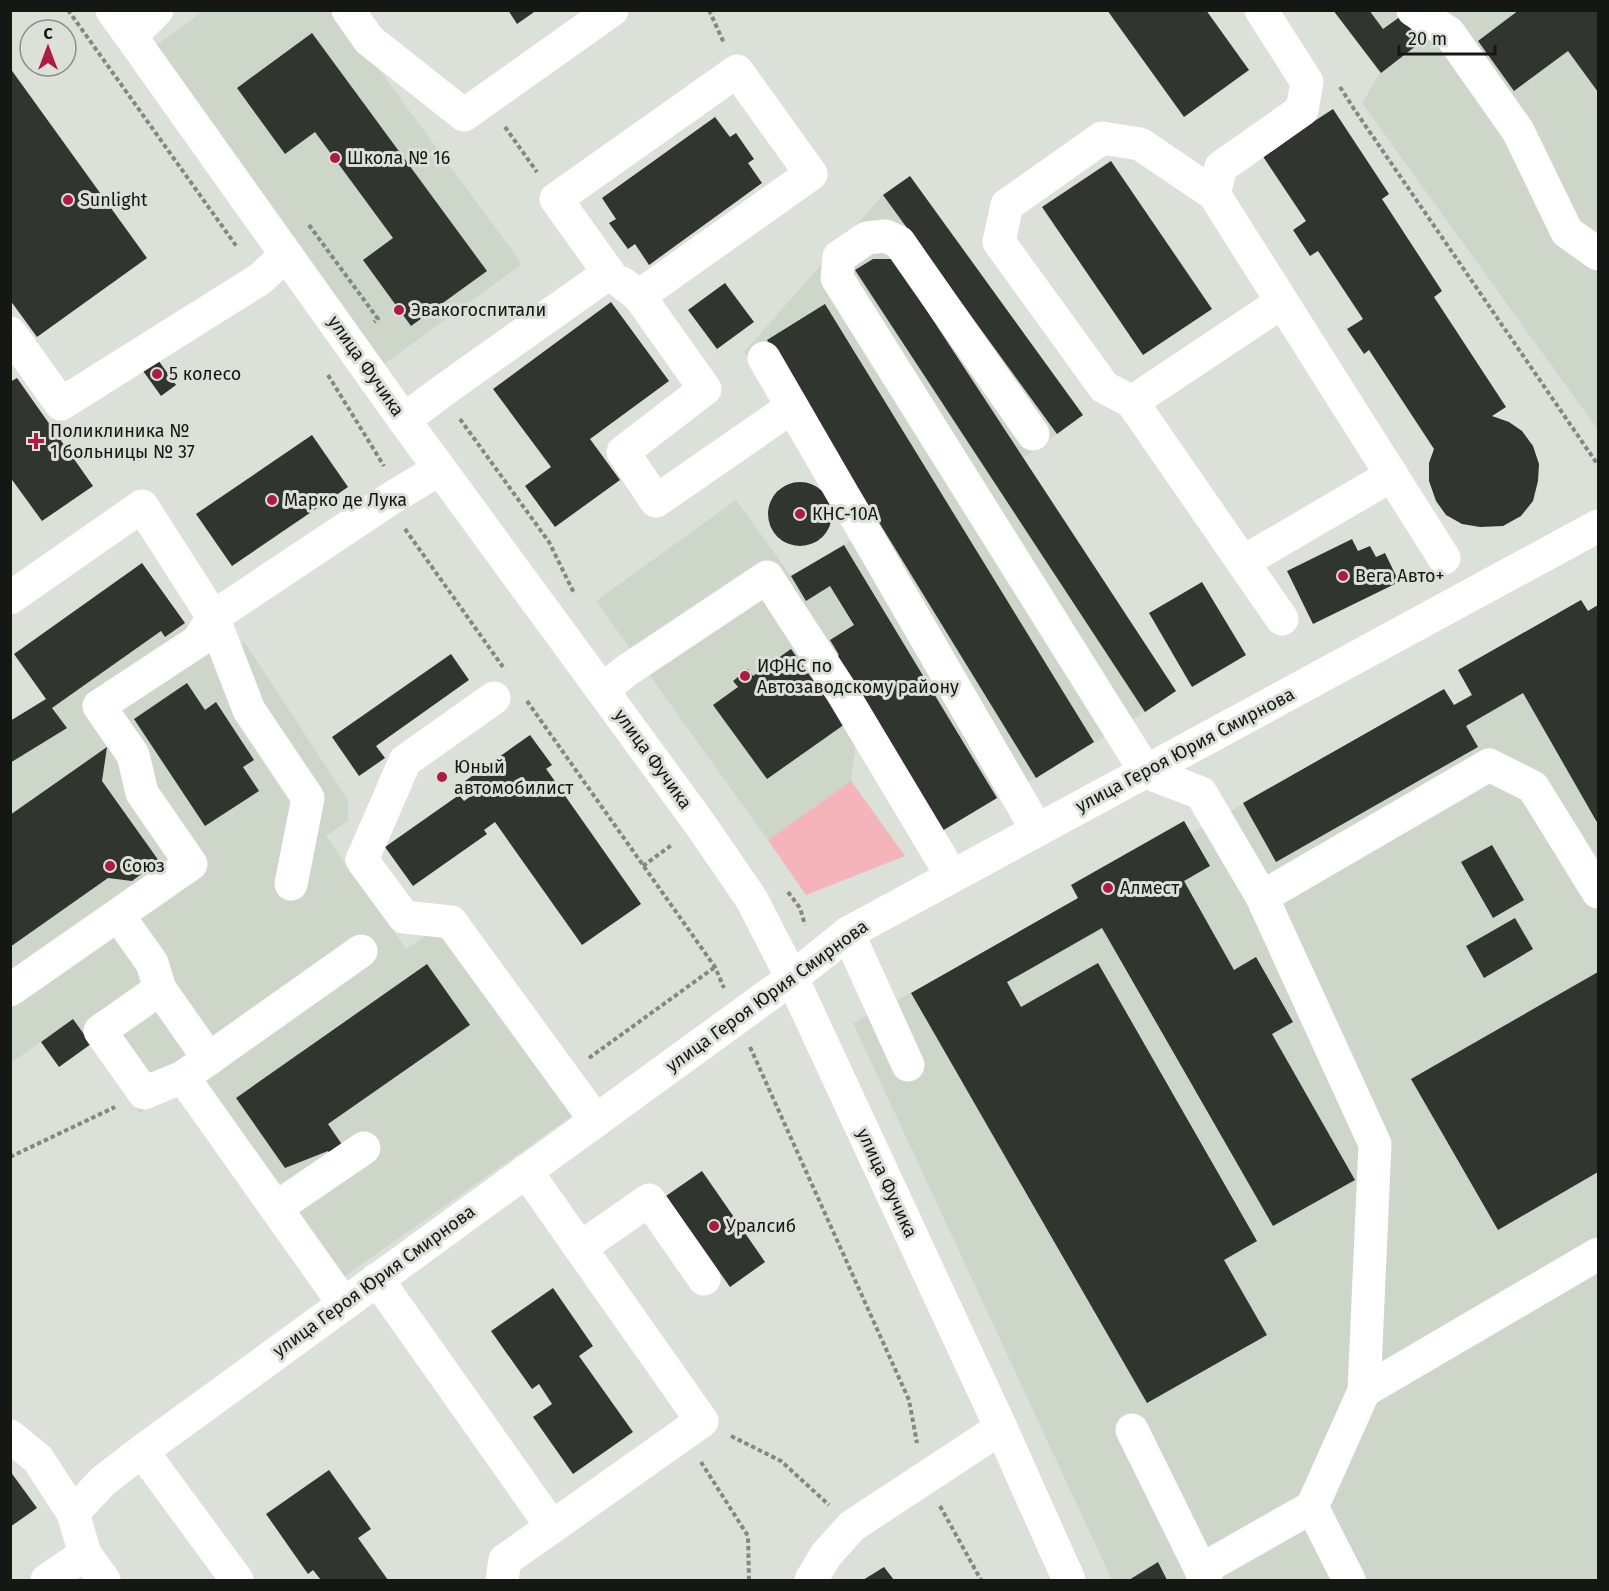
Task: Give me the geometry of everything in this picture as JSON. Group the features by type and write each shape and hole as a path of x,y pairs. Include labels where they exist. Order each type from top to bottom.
{"street":[{"path":"122,23 158,10"},
{"path":"348,10 369,40 464,115 612,10"},
{"path":"1214,194 1221,167 1302,110 1307,82 1261,10"},
{"path":"1413,10 1449,33 1518,131 1567,231 1599,254"},
{"name":"улица Фучика","path":"122,23 404,420 700,824 752,900 792,978 1001,1428 1069,1581"},
{"path":"639,296 811,174 737,71 556,199 609,273 639,296 705,388 623,452 656,501 792,407"},
{"path":"1282,619 1132,402 1104,387 999,242 1006,205 1102,138 1140,144 1214,194 1444,558"},
{"path":"1033,434 899,242 885,236 867,238 839,257 837,278 1146,772 1201,793 1262,897 1376,1144 1364,1391 1312,1507 1204,1575 1132,1431"},
{"path":"10,333 61,404 260,279 286,255"},
{"path":"404,420 609,273"},
{"path":"1132,402 1282,302"},
{"path":"764,358 1037,830"},
{"path":"10,990 191,864 142,793 133,755 99,706 198,641 213,617 393,497 440,470"},
{"path":"1243,562 1392,475"},
{"path":"10,598 142,506 213,617 249,710 308,798 291,884"},
{"name":"улица Героя Юрия Смирнова","path":"73,1512 103,1481 142,1451 792,978 848,933 1599,526"},
{"path":"602,690 626,671 767,577 843,694 952,876"},
{"path":"508,688 405,760 362,860 404,917 451,922 596,1121"},
{"path":"1262,897 1489,765 1533,787 1599,892"},
{"path":"118,915 152,963 160,989 196,1068 276,1208 344,1304"},
{"path":"848,933 908,1065"},
{"path":"160,989 100,1031 144,1093 196,1068 361,951"},
{"path":"276,1208 364,1148"},
{"path":"502,1581 505,1560 702,1421 526,1171"},
{"path":"580,1248 649,1200 705,1279"},
{"path":"1364,1391 1599,1254"},
{"path":"377,1279 552,1527"},
{"path":"811,1581 826,1555 852,1526 1001,1428"},
{"path":"10,1436 38,1459 73,1512 85,1554 104,1581"},
{"path":"142,1451 237,1581"},
{"path":"1312,1507 1349,1581"},
{"path":"46,1581 85,1554"}],"path":[{"path":"68,10 260,279"},
{"path":"1336,80 1599,465"},
{"path":"485,100 556,199"},
{"path":"326,371 385,468 399,520 508,688 715,967 909,1401 924,1478 981,1581"},
{"path":"563,1077 715,967"},
{"path":"10,1157 144,1093"},
{"path":"749,1581 748,1536 700,1461 697,1438 702,1421 781,1461 852,1526"}],"shaded area":[{"name":"Школа № 16","path":"204,11 336,11 522,264 380,367 148,51"},
{"path":"1333,11 1598,11 1598,430 1362,103 1380,73"},
{"path":"910,176 1083,415 1023,458 1176,691 1036,778 937,834 856,741 851,781 768,840 596,601 736,500 791,576 858,536 744,352 883,195"},
{"path":"1581,600 1588,611 1598,605 1598,1580 1112,1580 853,1023 911,993 1078,898 1071,885 1184,821 1192,833 1444,689 1454,705 1472,694 1458,670"},
{"path":"185,623 205,651 245,643 348,800 348,821 326,836 406,949 438,927 572,1116 321,1293 175,1088 140,1113 73,1019 11,1063 11,763 66,728 52,708 161,631 165,637"},
{"path":"851,781 905,856 806,895 768,840"}],"building":[{"path":"508,10 537,10 517,24"},
{"path":"1107,10 1206,10 1249,70 1184,117"},
{"path":"1333,10 1369,10 1383,29 1401,16 1421,42 1381,73"},
{"path":"1519,10 1598,10 1598,92 1568,51 1514,91 1478,41"},
{"path":"312,33 487,271 411,326 363,260 393,238 315,132 285,154 237,88"},
{"path":"10,68 147,258 37,337 10,300"},
{"path":"1333,109 1389,194 1382,199 1442,291 1434,297 1506,407 1492,416 1509,422 1522,431 1533,446 1539,464 1533,501 1521,516 1503,526 1480,527 1462,524 1446,515 1436,501 1429,481 1429,463 1434,449 1369,350 1364,354 1347,329 1363,319 1318,251 1310,256 1293,230 1306,221 1262,155"},
{"path":"715,117 730,137 736,133 754,159 748,163 762,183 649,265 635,244 628,249 609,223 616,219 602,198"},
{"path":"1111,161 1212,309 1143,355 1042,207"},
{"path":"910,176 1083,415 1057,434 883,195"},
{"path":"873,259 893,259 1176,691 1145,712 855,270"},
{"path":"725,283 754,322 717,349 688,310"},
{"path":"611,302 669,381 590,439 620,480 555,527 525,486 551,467 493,389"},
{"path":"825,304 1094,742 1036,778 767,340"},
{"name":"5 колесо","path":"153,353 176,385 161,396 138,364"},
{"name":"Поликлиника № 1 больницы № 37","path":"17,378 93,486 42,521 10,477 10,382"},
{"name":"Марко де Лука","path":"312,435 348,487 232,566 196,514"},
{"name":"КНС-10А","path":"794,482 806,482 823,491 830,502 832,514 830,526 823,537 806,546 794,546 782,541 773,532 768,520 768,508 773,496 782,487"},
{"name":"Вега Авто+","path":"1352,539 1358,551 1370,546 1376,557 1385,553 1399,582 1313,624 1287,571"},
{"path":"844,545 997,798 937,834 831,659 839,655 830,640 854,625 830,586 806,601 791,576"},
{"path":"142,563 185,623 165,637 161,631 52,708 67,728 10,763 10,721 46,699 14,654"},
{"path":"1202,582 1246,655 1192,687 1149,613"},
{"path":"1581,600 1588,611 1598,605 1598,824 1523,693 1466,726 1478,747 1276,862 1243,803 1444,689 1454,705 1472,695 1458,670"},
{"path":"791,649 818,687 825,682 845,724 767,779 713,705 738,687 733,681 748,669 753,676"},
{"path":"451,654 469,680 376,746 385,758 359,776 332,737"},
{"path":"187,683 205,710 216,702 254,760 243,767 259,791 205,826 134,719"},
{"path":"530,735 552,765 546,769 641,904 582,945 495,822 484,830 487,834 413,886 385,847 459,795 464,801 474,794 465,781"},
{"path":"107,747 102,781 159,861 132,881 108,878 10,947 10,815"},
{"path":"1184,821 1210,866 1184,881 1234,970 1256,957 1293,1022 1272,1034 1355,1180 1273,1226 1102,928 1007,982 1021,1007 1098,963 1257,1241 1224,1260 1267,1335 1147,1403 911,993 1078,898 1071,885"},
{"path":"1492,845 1524,900 1493,918 1461,862"},
{"path":"1515,918 1533,949 1484,978 1466,946"},
{"path":"427,964 470,1025 328,1124 345,1149 333,1157 328,1151 285,1168 236,1098"},
{"path":"1598,972 1598,1172 1498,1230 1411,1079"},
{"path":"73,1019 91,1044 59,1067 41,1042"},
{"name":"Уралсиб","path":"702,1171 765,1262 730,1287 666,1196"},
{"path":"553,1288 593,1346 579,1356 633,1432 573,1474 533,1417 552,1404 539,1384 532,1389 491,1331"},
{"path":"329,1470 371,1529 358,1538 388,1580 321,1580 313,1570 308,1574 266,1514"},
{"path":"10,1471 37,1508 10,1527"},
{"path":"1158,1562 1167,1580 1129,1580"},
{"path":"884,1567 894,1580 863,1580"}],"place":[{"name":"Школа № 16","path":"335,158"},
{"name":"Sunlight","path":"68,200"},
{"name":"Эвакогоспитали","path":"399,310"},
{"name":"5 колесо","path":"157,374"},
{"name":"Поликлиника № 1 больницы № 37","path":"36,441"},
{"name":"Марко де Лука","path":"272,500"},
{"name":"КНС-10А","path":"800,514"},
{"name":"Вега Авто+","path":"1343,576"},
{"name":"ИФНС по Автозаводскому району","path":"745,676"},
{"name":"Юный автомобилист","path":"442,777"},
{"name":"Союз","path":"110,866"},
{"name":"Алмест","path":"1108,888"},
{"name":"Уралсиб","path":"714,1226"}]}
